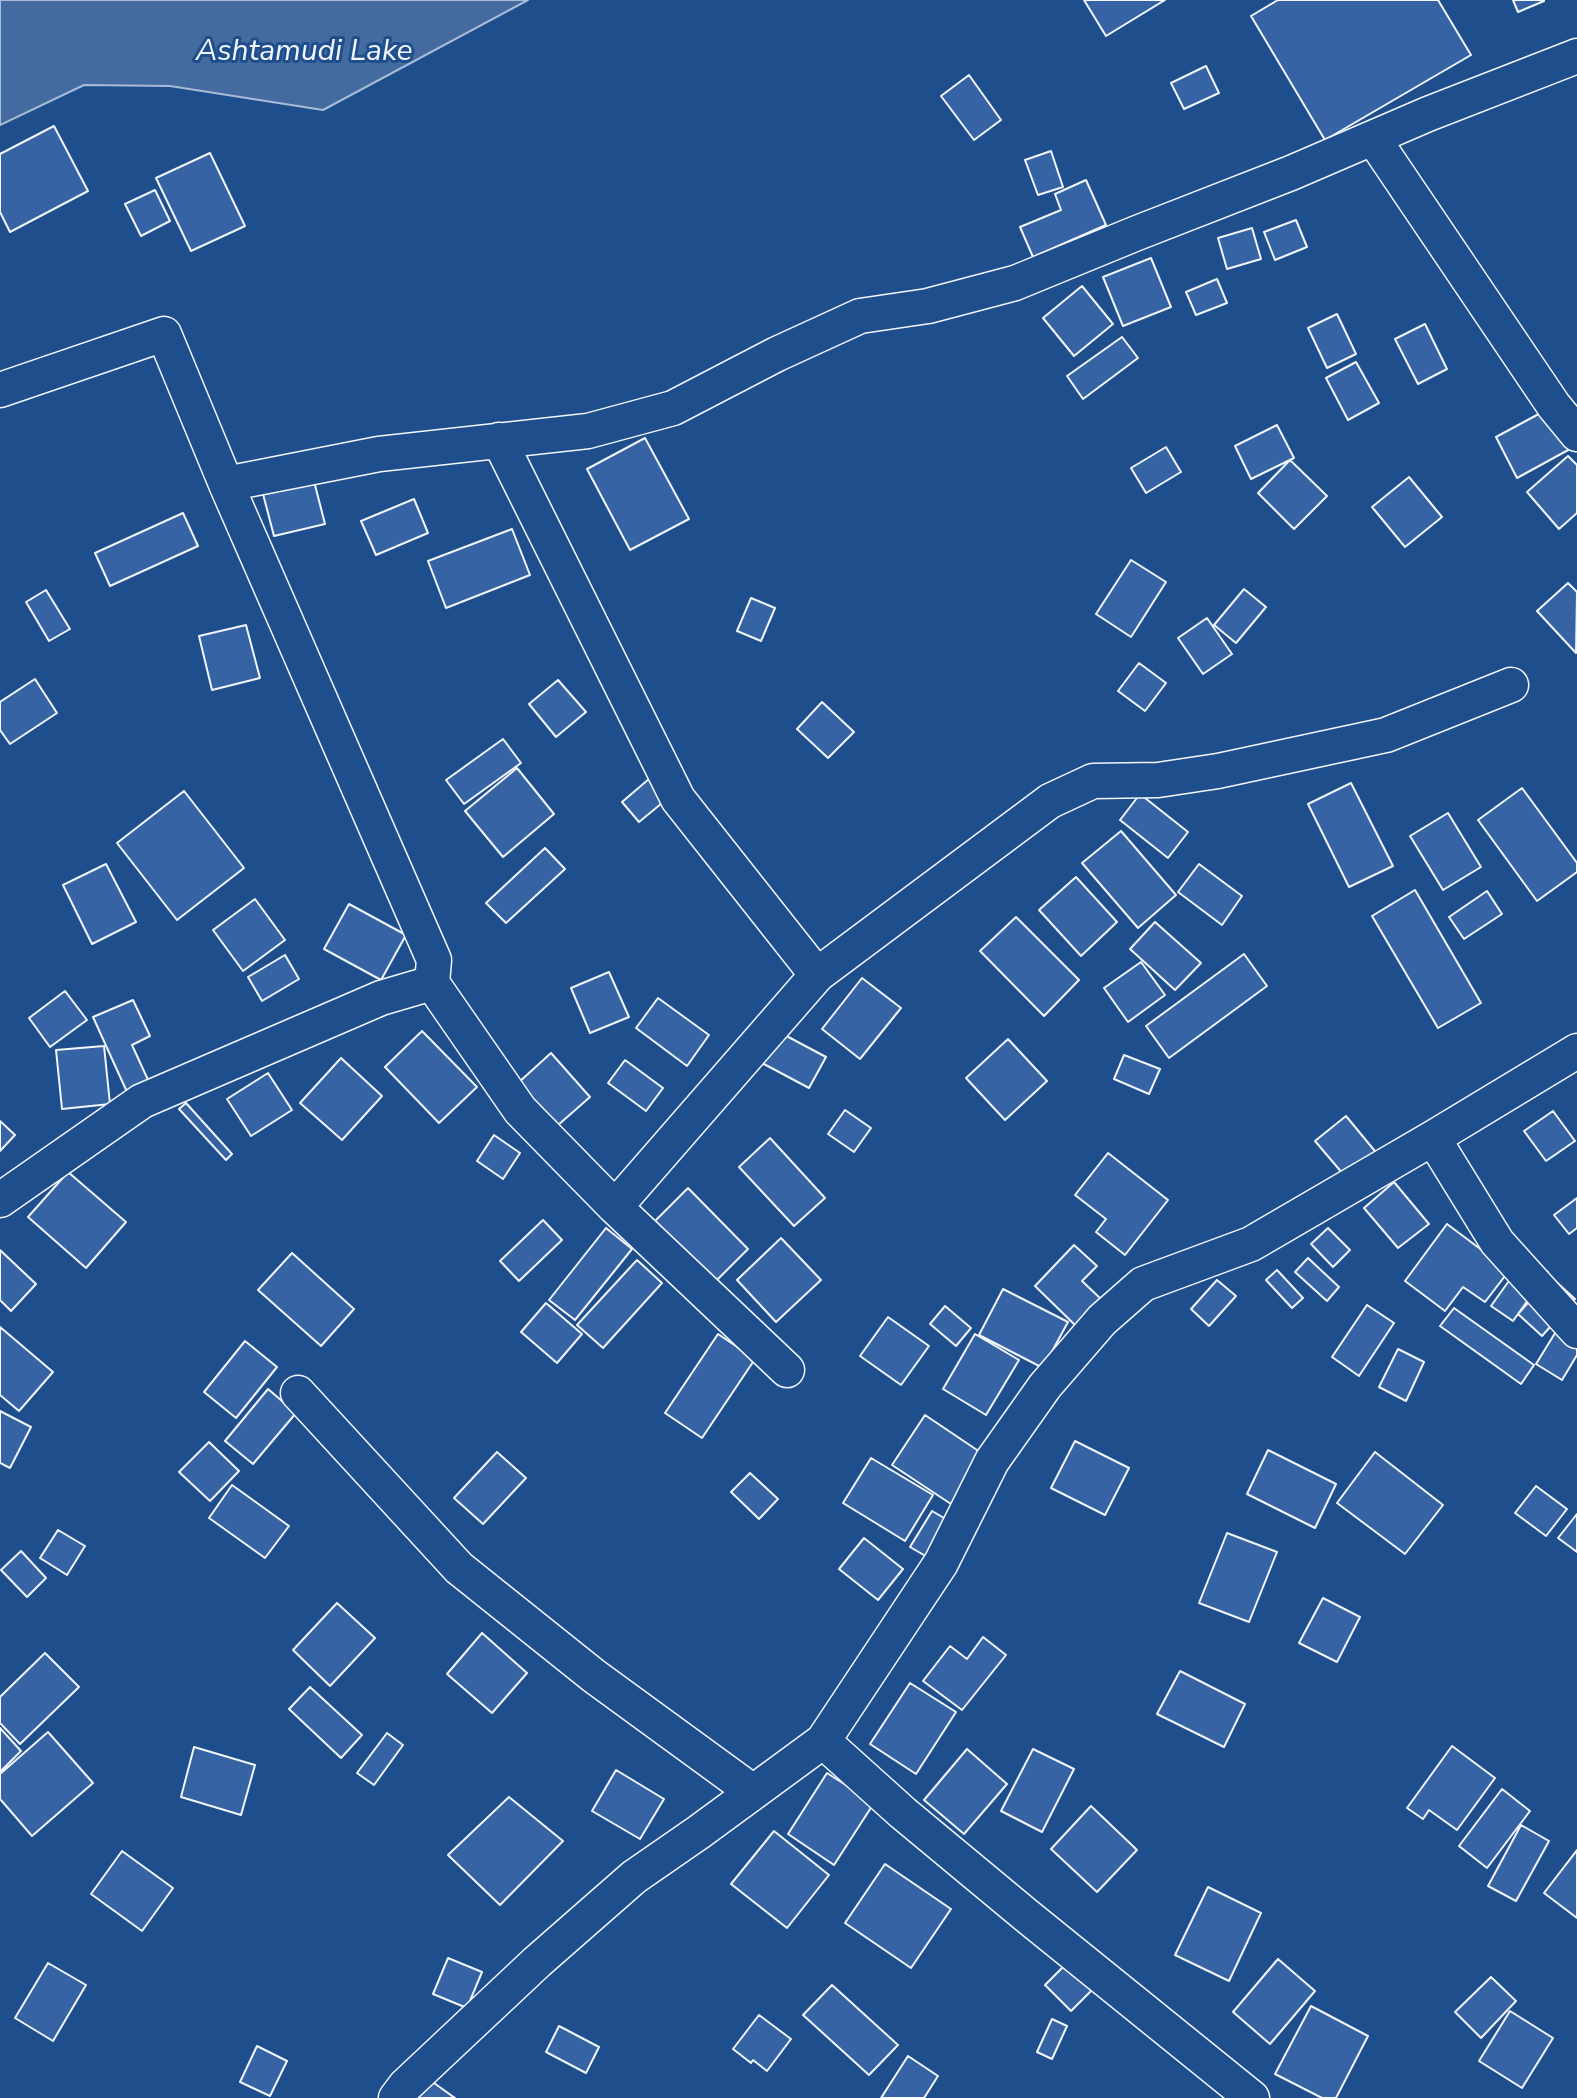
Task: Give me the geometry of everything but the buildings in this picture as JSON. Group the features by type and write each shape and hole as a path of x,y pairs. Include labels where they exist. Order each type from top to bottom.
{"street":[{"path":"226,484 379,454 588,431 673,408 777,354 860,316 928,306 1015,283 1577,56"},
{"path":"1373,138 1554,406 1577,434"},
{"path":"0,390 164,334 226,484 434,960 432,983 520,1110 615,1207 787,1370"},
{"path":"499,440 678,799 817,975"},
{"path":"615,1207 817,975 1050,801 1093,781 1158,780 1218,771 1386,735 1511,685"},
{"path":"0,1200 142,1101 381,998 432,983"},
{"path":"396,2098 537,1962 634,1877 823,1741 941,1563 992,1461 1045,1386 1102,1320 1143,1284 1251,1244 1577,1051"},
{"path":"1433,1138 1497,1242 1577,1331"},
{"path":"298,1393 459,1568 594,1676 753,1792"},
{"path":"823,1741 937,1841 1252,2098"}],"water":[{"name":"Ashtamudi Lake","path":"0,0 528,0 323,110 170,86 84,85 0,125"}]}
